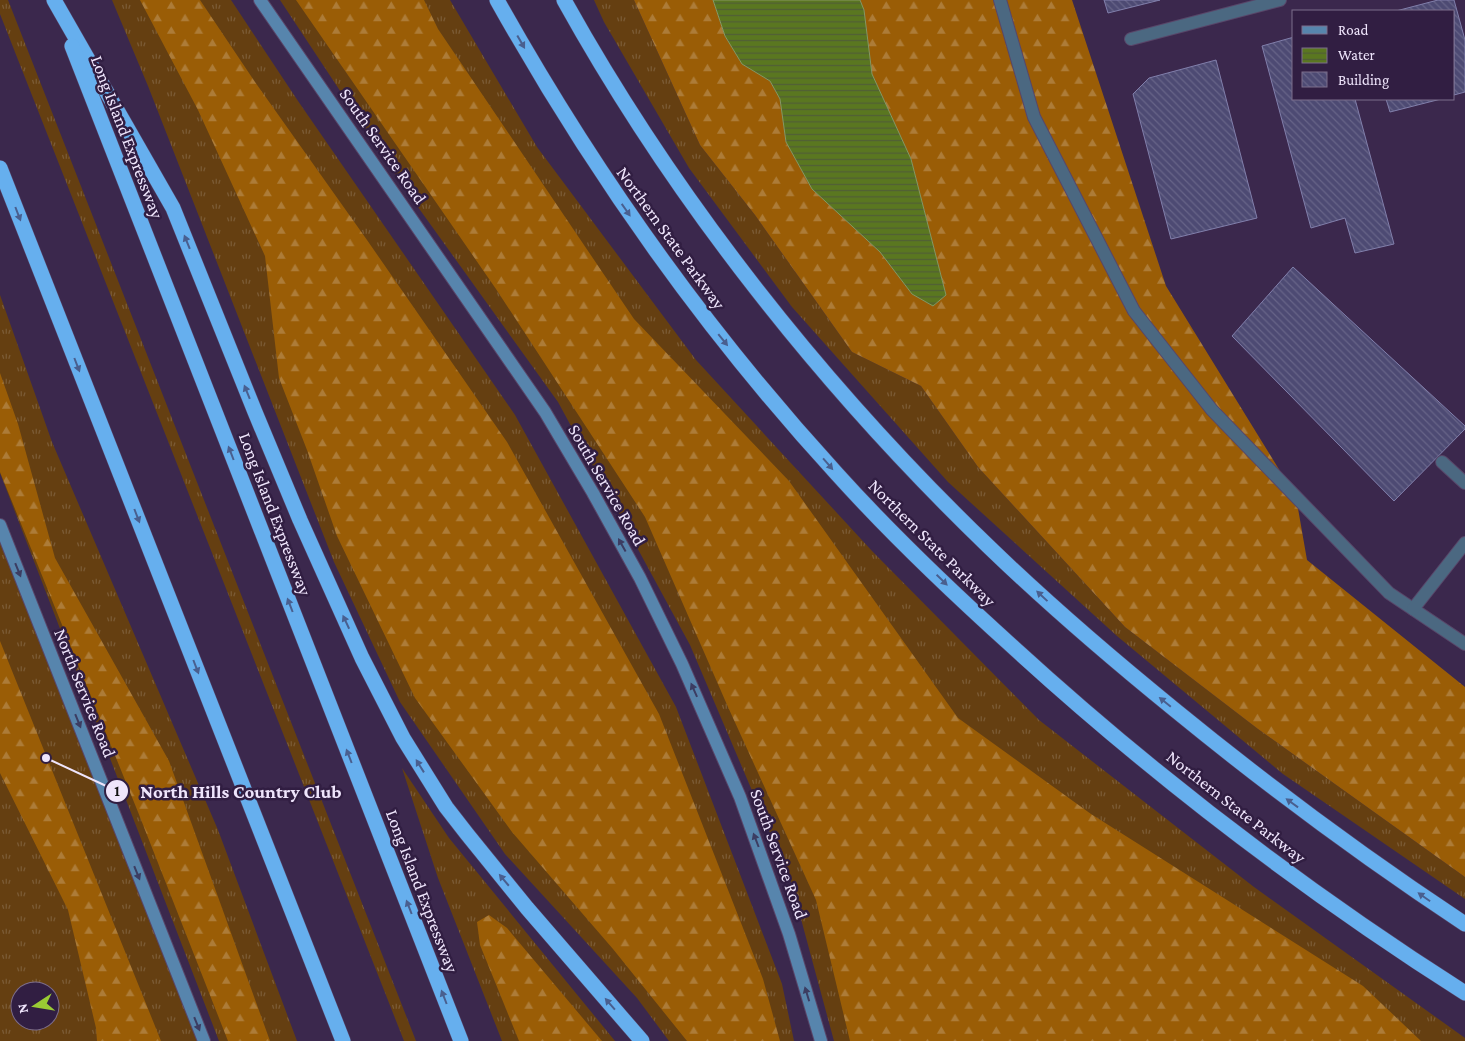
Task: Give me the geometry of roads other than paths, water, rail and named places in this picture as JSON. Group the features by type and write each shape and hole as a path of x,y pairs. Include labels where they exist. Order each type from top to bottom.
{"highway":[{"name":"Long Island Expressway","path":"54,0 461,1041"},
{"path":"54,0 173,208 300,520 362,658 403,738 446,808 527,908 642,1041"},
{"name":"Northern State Parkway","path":"497,0 552,95 599,170 712,327 837,474 904,544 1044,675 1192,799 1278,864 1465,994"},
{"path":"564,0 624,100 678,182 731,255 804,348 919,476 988,546 1060,612 1196,727 1279,793 1465,924"},
{"path":"0,168 343,1041"}],"main road":[{"name":"South Service Road","path":"260,0 545,412 640,578 702,707 740,797 789,934 821,1041"},
{"name":"North Service Road","path":"0,525 204,1041"}],"street":[{"path":"1000,0 1034,116 1134,311 1212,410 1389,593 1465,644"},
{"path":"1131,39 1280,0"},
{"path":"1442,462 1465,484"},
{"path":"1413,609 1465,543"}],"water":[{"path":"713,0 860,0 864,10 872,74 911,159 946,295 933,306 912,294 880,252 812,189 786,142 780,99 770,81 742,64 725,36"}],"place":[{"name":"North Hills Country Club","path":"46,758"}]}
